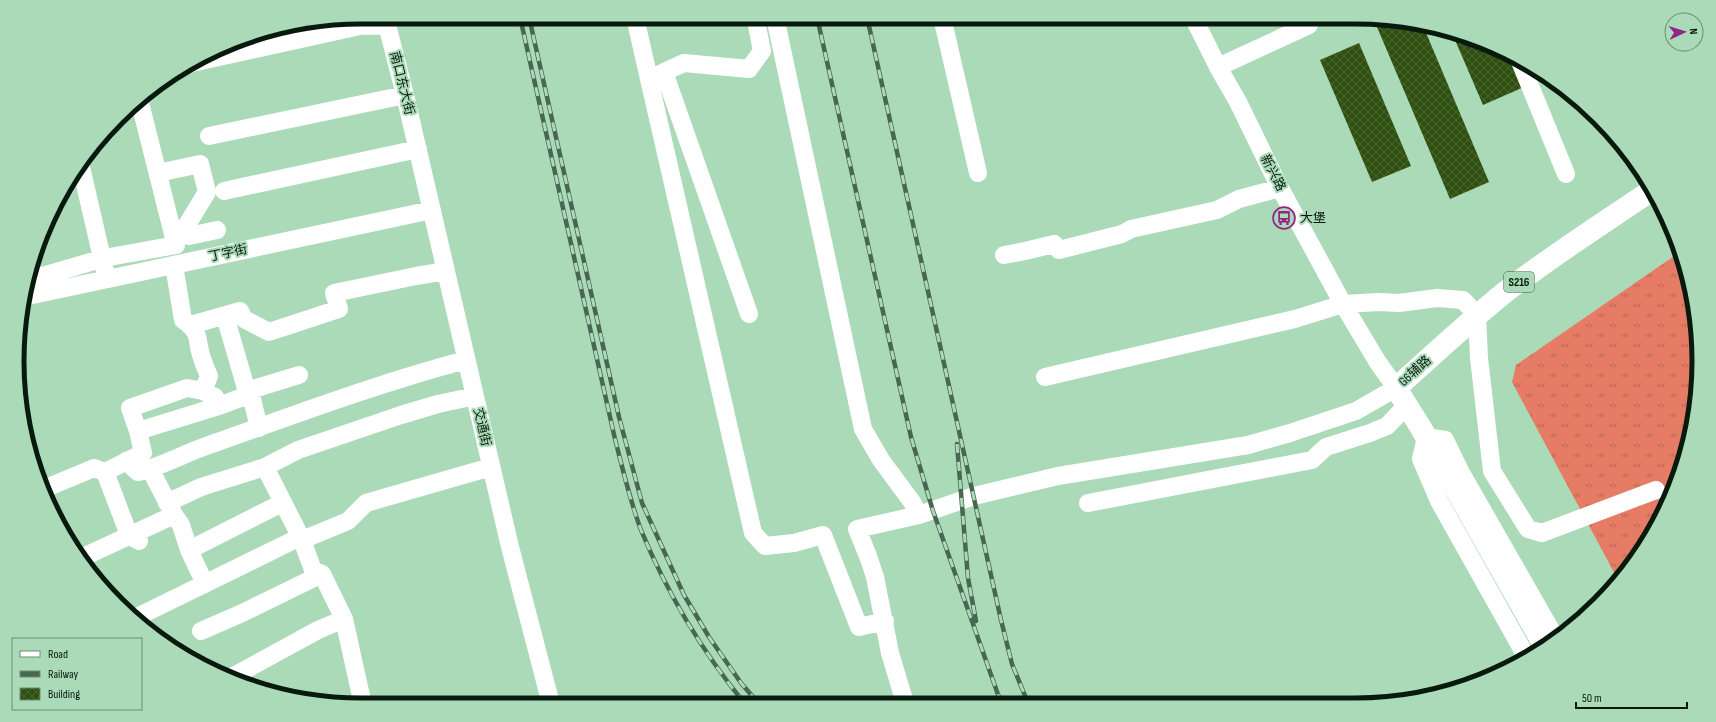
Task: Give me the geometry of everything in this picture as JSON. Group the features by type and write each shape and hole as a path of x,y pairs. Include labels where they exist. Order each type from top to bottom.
{"main road":[{"name":"G6辅路","path":"1542,641 1426,437 1401,396 1477,315 1546,262 1647,193"}],"street":[{"path":"223,54 370,24"},
{"name":"南口东大街","path":"387,24 418,149"},
{"path":"637,24 656,76 749,314"},
{"path":"656,76 684,63 749,68 762,51 757,24"},
{"path":"776,24 863,429 881,460 912,502 919,515"},
{"path":"944,24 978,173"},
{"name":"新兴路","path":"1197,24 1238,102 1280,188 1343,304 1377,361 1401,396"},
{"path":"1218,66 1231,62 1309,24"},
{"path":"1523,68 1566,174"},
{"path":"656,76 753,533 765,546 794,543 823,536 859,627 885,621"},
{"path":"209,136 405,95"},
{"path":"141,106 158,172 178,235"},
{"path":"224,191 418,149"},
{"name":"交通街","path":"418,149 510,547 549,698"},
{"path":"34,279 104,258 176,245 178,235 207,192 200,164 158,172"},
{"path":"82,172 104,258 107,279"},
{"path":"1004,255 1054,244 1059,250 1122,234 1131,229 1217,210 1239,199 1280,188"},
{"name":"丁字街","path":"30,296 432,210"},
{"path":"178,235 189,236 217,230"},
{"path":"174,265 184,320 192,325 198,336 201,354 209,376 203,391"},
{"path":"192,325 240,311 244,319 269,332 339,309 334,293 446,271"},
{"path":"1044,377 1294,319 1343,304 1379,302 1398,303 1437,298 1463,300 1477,315 1479,358 1492,471 1528,529 1542,533 1656,490"},
{"path":"225,316 248,395 252,399 259,428"},
{"path":"126,461 138,472 150,469 207,445 414,374 466,360"},
{"path":"138,431 219,406 248,395 250,390 299,375"},
{"path":"105,472 143,454 138,431 130,408 187,388 203,391 215,397 219,406"},
{"path":"87,556 135,539 170,509 201,488 265,467 298,450 408,413 438,404 475,396"},
{"path":"904,698 890,653 885,621 875,578 857,529 919,515 974,496 1058,476 1248,445 1290,433 1401,396"},
{"path":"1088,503 1312,460 1326,447 1387,426 1401,396"},
{"path":"1524,653 1439,501 1421,459 1426,437 1445,440 1460,471 1553,633"},
{"path":"265,467 302,540 313,570 322,574 344,619 358,698"},
{"path":"141,615 294,540 302,540 348,521 366,503 491,467"},
{"path":"49,487 94,468 105,472 135,539"},
{"path":"150,469 170,509 181,525 189,550 205,584"},
{"path":"1460,471 1477,474 1492,471"},
{"path":"189,550 282,503"},
{"path":"201,631 240,614 322,574"},
{"path":"237,674 318,630 344,619"}],"green space":[{"path":"1675,256 1686,295 1691,339 1691,383 1686,427 1674,469 1657,510 1647,530 1615,574 1512,382 1516,365"}],"building":[{"path":"1376,25 1425,31 1489,182 1450,199"},
{"path":"1455,39 1484,50 1514,64 1524,87 1483,105"},
{"path":"1359,43 1411,166 1372,182 1320,60"}],"railway":[{"path":"522,24 615,439 637,519 651,553 674,599 714,663 740,698"},
{"path":"531,24 619,417 642,503 684,595 709,637 741,683 754,698"},
{"path":"819,24 911,437 933,511 999,698"},
{"path":"869,24 1001,620 1012,664 1026,698"},
{"path":"957,444 968,578 976,621"}],"place":[{"name":"大堡","path":"1284,218"}]}
